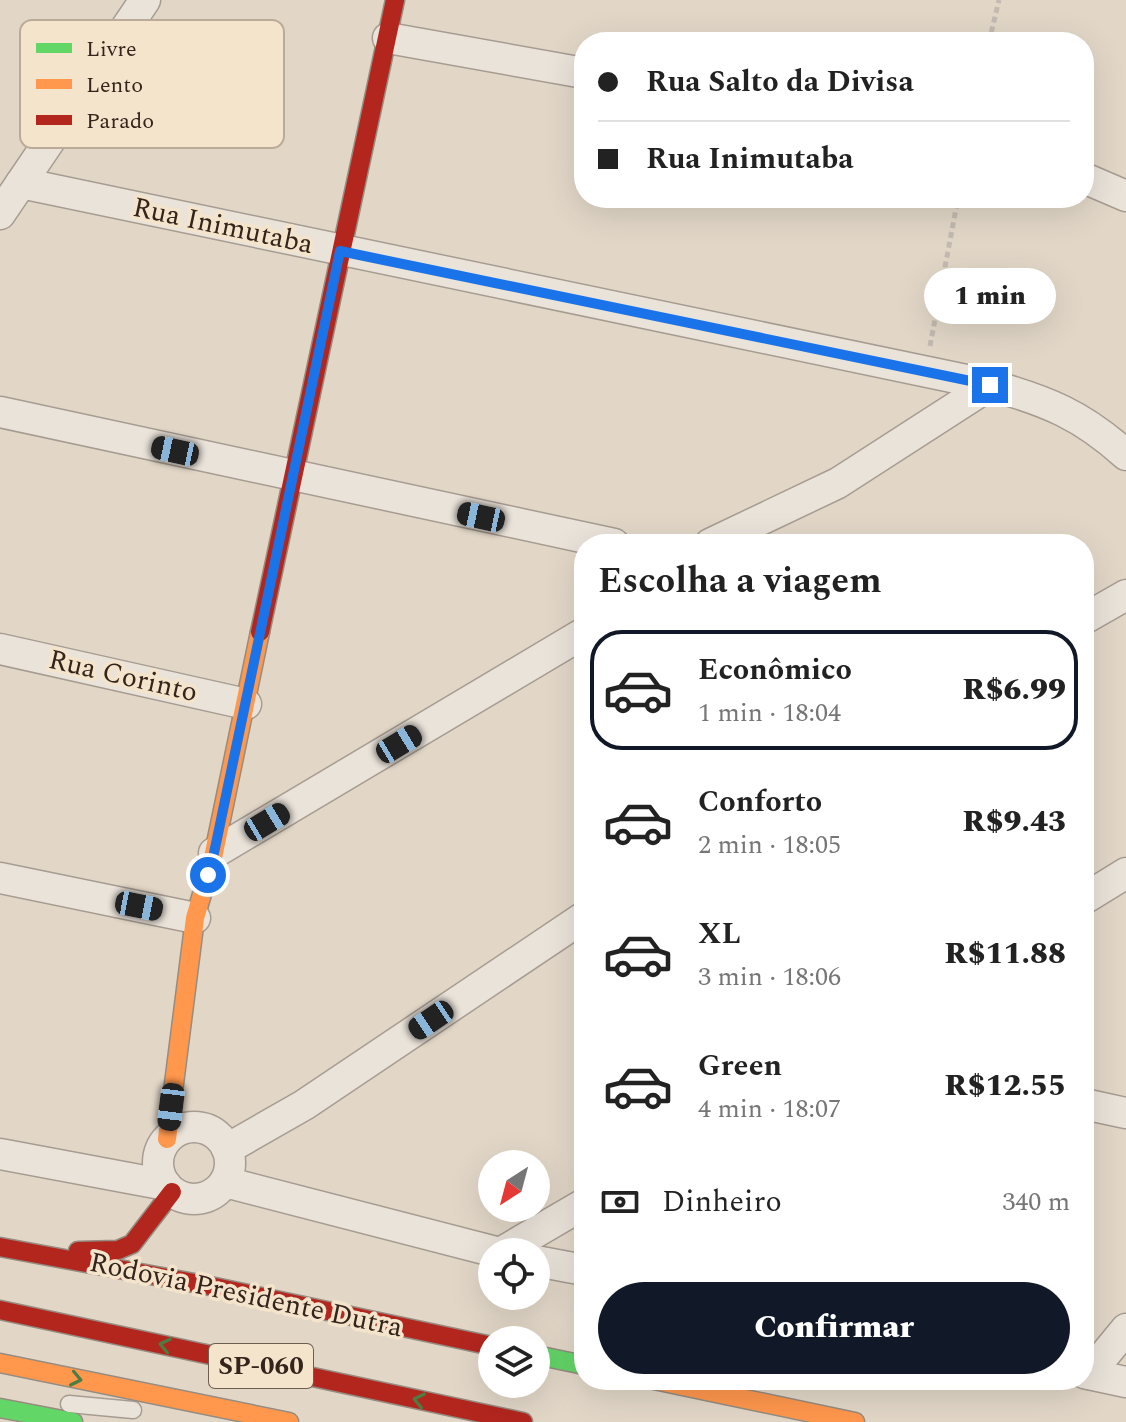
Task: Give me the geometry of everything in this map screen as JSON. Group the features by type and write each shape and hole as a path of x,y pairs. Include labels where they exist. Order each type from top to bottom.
{"main road":[{"path":"167,1139 195,918 214,853 395,0"},
{"path":"25,1253 118,1250 132,1244 169,1188"},
{"name":"Rodovia Presidente Dutra","path":"0,1247 195,1283 478,1343"},
{"name":"SP-060","path":"0,1310 523,1422"},
{"path":"550,1358 574,1363"},
{"name":"SP-060","path":"0,1363 289,1422"},
{"path":"702,1390 855,1422"},
{"path":"0,1408 73,1422"}],"street":[{"path":"131,20 145,0"},
{"path":"388,38 574,71"},
{"path":"0,214 45,148"},
{"path":"1094,182 1126,196"},
{"name":"Rua Inimutaba","path":"21,183 990,385 1044,400 1100,432 1126,455"},
{"path":"731,534 838,483 990,385"},
{"path":"0,412 574,536"},
{"path":"1094,613 1126,595"},
{"path":"214,853 574,639"},
{"name":"Rua Corinto","path":"0,649 246,704"},
{"path":"1094,893 1126,873"},
{"path":"0,878 195,918"},
{"path":"227,1149 304,1105 574,924"},
{"path":"1094,1106 1126,1113"},
{"path":"185,1128 205,1129 221,1140 227,1149 230,1166 225,1182 219,1189 201,1198 181,1197 169,1188 158,1167 167,1139 185,1128"},
{"path":"0,1154 169,1188"},
{"path":"225,1182 478,1247"},
{"path":"526,1238 574,1210"},
{"path":"550,1264 574,1268"},
{"path":"1094,1365 1126,1329"},
{"path":"1094,1376 1126,1382"}],"lane":[{"path":"0,1393 123,1410 207,1405"}],"path":[{"path":"991,32 999,0"},
{"path":"925,373 956,208"}],"traffic: fast":[{"path":"550,1358 574,1363"},
{"path":"0,1408 73,1422"}],"traffic: slow":[{"path":"167,1139 195,918 214,853 260,632"},
{"path":"0,1363 289,1422"},
{"path":"702,1390 855,1422"}],"traffic: jam":[{"path":"260,632 395,0"},
{"path":"78,1251 118,1250 132,1244 172,1192"},
{"path":"0,1247 210,1286 478,1343"},
{"path":"0,1310 523,1422"}],"route":[{"path":"208,875 340,251 990,385"}]}
